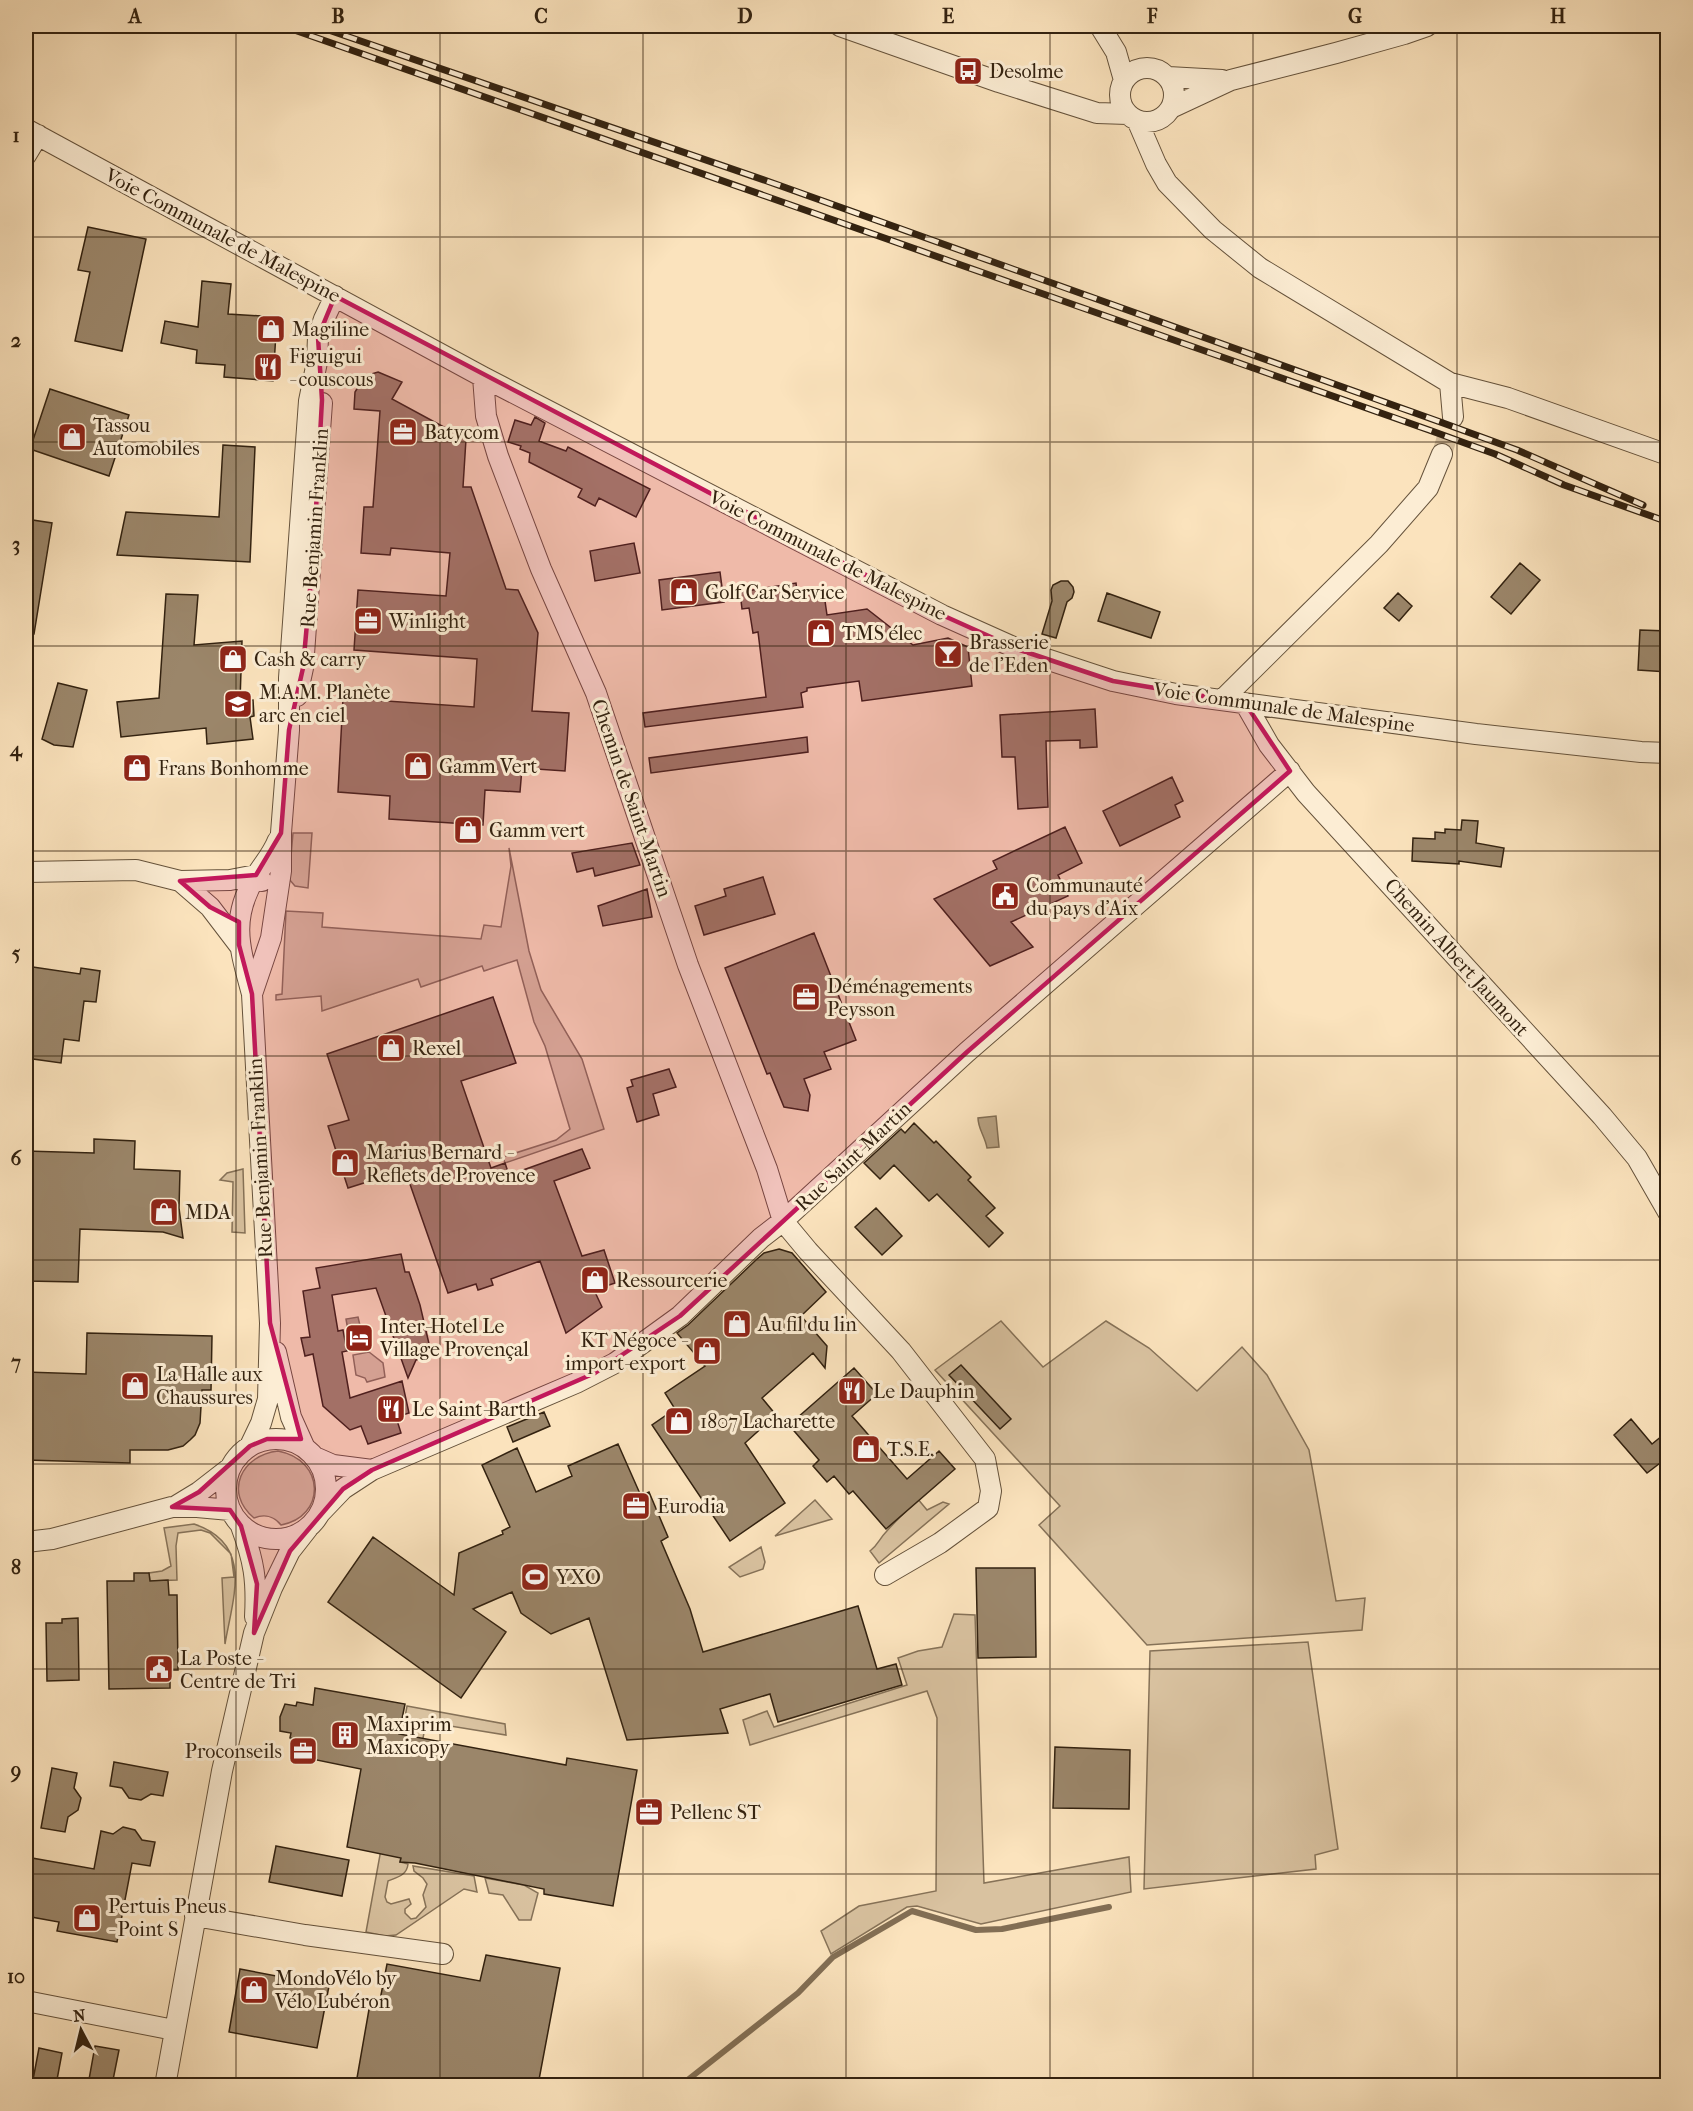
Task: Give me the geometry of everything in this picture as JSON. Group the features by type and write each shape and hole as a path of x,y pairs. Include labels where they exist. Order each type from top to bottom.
{"street":[{"path":"840,26 1097,113 1133,117 1148,122 1231,80 1336,53 1427,26"},
{"path":"1100,26 1116,52 1122,86 1120,100 1133,117 1167,183 1213,230 1260,267 1450,383 1508,398 1668,455"},
{"path":"1081,108 1110,99 1131,73 1140,68 1160,70 1168,77 1175,92 1165,114 1156,164"},
{"path":"1168,77 1231,80"},
{"path":"26,155 32,132"},
{"name":"Voie Communale de Malespine","path":"32,132 483,376 942,615 1020,650 1113,681 1176,694 1476,734 1629,751 1668,753"},
{"name":"Rue Benjamin Franklin","path":"250,1446 261,1423 268,1399 270,1323 252,994 271,938 281,871 281,833 289,730 289,678 309,400 317,362 318,336 335,296"},
{"name":"Chemin de Saint-Martin","path":"483,376 486,416 498,456 541,569 596,693 688,965 767,1168 783,1221"},
{"path":"1450,383 1453,417"},
{"path":"1222,700 1379,544 1428,488 1442,454"},
{"name":"Chemin Albert Jaumont","path":"1245,703 1269,745 1306,793 1602,1116 1637,1158 1668,1212"},
{"name":"Rue Saint-Martin","path":"254,1634 290,1551 344,1489 372,1470 576,1383 615,1363 680,1316 761,1238 783,1221 967,1052 1290,771"},
{"path":"252,994 239,945 239,922 242,906 256,875 270,858 281,833"},
{"path":"26,872 136,870 180,880 231,880 256,875"},
{"path":"256,875 268,886 277,902"},
{"path":"180,880 210,907 239,945"},
{"path":"210,907 239,922 255,925 273,923"},
{"path":"783,1221 901,1351 985,1459 991,1491 988,1508 940,1543 885,1575"},
{"name":"Rue Benjamin Franklin","path":"270,1323 291,1417 310,1452"},
{"path":"165,2085 222,1771 254,1634 257,1584 250,1551 225,1489 230,1468 238,1455 250,1446 267,1439 286,1439 333,1465 372,1470"},
{"path":"26,1542 52,1539 172,1508 197,1507 236,1518 257,1536 274,1539 292,1537 314,1521 326,1495 325,1476 310,1452"},
{"path":"172,1508 199,1492 230,1468"},
{"path":"195,1916 306,1935 443,1954"},
{"path":"26,2001 174,2030"}],"highlighted area":[{"path":"335,296 942,615 1020,650 1113,681 1245,703 1290,771 967,1052 680,1316 595,1373 372,1470 343,1489 290,1551 254,1633 257,1584 241,1526 230,1510 172,1507 199,1492 250,1446 267,1439 301,1439 270,1323 252,994 239,945 239,922 210,907 180,881 256,875 281,833 289,730 303,668 314,545 322,400 318,337"}],"shaded area":[{"path":"293,833 312,833 308,888 295,886 289,879"},
{"path":"509,848 529,951 541,990 582,1059 604,1129 505,1163 503,1157 556,1140 570,1129 545,1046 534,1022 517,960 484,971 482,966 421,987 418,979 322,1011 321,996 276,1000 276,995 282,994 286,911 323,913 322,927 481,939 484,925 501,927 511,866"},
{"path":"996,1116 999,1147 987,1148 978,1118"},
{"path":"243,1169 245,1233 232,1232 233,1182 220,1180 227,1173"},
{"path":"358,1317 362,1334 365,1334 366,1340 363,1340 363,1345 351,1348 346,1319"},
{"path":"1001,1321 1043,1367 1106,1321 1149,1348 1197,1391 1242,1347 1267,1375 1309,1450 1336,1601 1365,1598 1362,1630 1147,1645 1039,1525 1060,1506 935,1370"},
{"path":"369,1352 383,1363 385,1377 367,1382 365,1378 356,1375 353,1355"},
{"path":"278,1451 294,1456 305,1465 312,1476 314,1488 312,1500 306,1511 296,1520 281,1525 269,1517 254,1518 245,1508 238,1486 246,1467 265,1454"},
{"path":"917,1498 927,1510 943,1502 949,1504 879,1563 870,1551"},
{"path":"815,1500 832,1519 775,1536"},
{"path":"194,1524 213,1533 229,1552 210,1533 201,1530 178,1533 177,1580 150,1581 149,1573 162,1571 171,1566 164,1528"},
{"path":"761,1547 765,1562 763,1569 740,1577 729,1567"},
{"path":"231,1556 235,1574 235,1591 225,1644 222,1578 234,1577"},
{"path":"954,1614 975,1615 984,1883 1129,1857 1131,1892 981,1924 917,1906 907,1907 831,1954 821,1931 859,1906 936,1891 937,1718 927,1691 750,1745 743,1720 767,1711 774,1727 907,1685 898,1658 918,1651 942,1647"},
{"path":"1308,1642 1338,1849 1315,1855 1316,1869 1144,1889 1150,1651"},
{"path":"407,1706 505,1724 506,1735 426,1722 400,1862 408,1864 406,1871 388,1881 385,1897 391,1904 409,1899 411,1904 405,1909 405,1913 411,1919 416,1918 426,1907 423,1895 427,1884 414,1871 413,1866 474,1876 477,1892 464,1889 396,1935 385,1936 366,1932"},
{"path":"485,1878 524,1885 538,1893 531,1920 519,1920 503,1895 489,1893"}],"building":[{"path":"88,227 146,239 122,351 75,341 90,272 78,270"},
{"path":"202,281 231,284 228,314 277,317 273,381 224,377 225,365 196,363 197,350 161,343 165,321 198,327"},
{"path":"378,372 402,382 392,399 466,439 463,487 471,487 506,589 518,590 538,633 532,711 569,713 565,771 522,768 520,792 485,790 483,825 389,819 390,796 338,792 343,698 474,707 477,659 354,650 358,590 446,596 450,553 391,548 390,555 361,553 364,507 373,507 380,411 354,409 355,392 365,376"},
{"path":"50,389 129,415 109,476 30,449"},
{"path":"535,417 545,423 539,441 566,451 568,447 650,489 636,517 599,498 595,506 578,497 582,489 529,462 530,453 520,449 521,446 508,442 515,420 531,425"},
{"path":"223,445 255,447 250,562 117,555 126,512 219,517"},
{"path":"26,519 52,523 34,634 26,634"},
{"path":"634,543 640,573 595,581 590,551"},
{"path":"1520,563 1540,580 1511,614 1491,597"},
{"path":"720,572 724,602 662,610 659,580"},
{"path":"1061,581 1068,581 1074,592 1072,598 1067,602 1056,638 1042,634 1052,601 1051,590 1053,585"},
{"path":"796,583 797,591 823,587 827,615 867,609 913,645 948,638 968,647 972,686 862,701 859,681 807,688 807,691 801,693 803,707 645,727 643,713 766,697 758,632 753,633 749,608 742,609 740,592"},
{"path":"1107,593 1160,612 1151,638 1098,621"},
{"path":"1398,593 1412,606 1399,621 1384,608"},
{"path":"166,594 198,595 194,645 242,641 240,701 253,700 254,716 250,717 253,739 207,744 206,728 121,737 117,702 159,698"},
{"path":"1640,630 1668,631 1668,672 1638,670"},
{"path":"58,683 87,690 73,747 54,745 42,739"},
{"path":"1095,709 1097,747 1080,748 1080,740 1046,741 1048,807 1018,809 1015,757 1002,757 1000,715"},
{"path":"807,737 808,752 651,773 649,758"},
{"path":"1172,777 1183,801 1175,805 1180,817 1120,846 1103,811"},
{"path":"1462,820 1478,821 1476,843 1504,848 1501,867 1459,861 1459,864 1412,861 1413,838 1435,839 1435,832 1445,833 1445,829 1461,830"},
{"path":"1065,827 1082,863 1058,875 1068,896 1011,922 1033,947 990,966 934,899 997,869 993,861"},
{"path":"632,843 640,865 595,876 593,868 577,872 572,853"},
{"path":"763,877 775,914 704,935 695,906 726,896 724,889"},
{"path":"647,889 652,917 603,926 598,906"},
{"path":"814,933 856,1040 824,1052 831,1069 804,1079 810,1095 808,1111 784,1107 770,1073 767,1074 725,968"},
{"path":"26,966 80,974 81,968 100,971 96,1002 84,1001 79,1041 64,1039 61,1063 26,1058"},
{"path":"493,997 516,1063 461,1081 491,1168 505,1163 509,1175 582,1149 590,1168 554,1181 582,1256 604,1250 615,1283 594,1290 602,1307 566,1333 540,1261 491,1279 493,1285 478,1290 476,1284 448,1293 405,1170 348,1188 328,1126 349,1120 327,1054"},
{"path":"669,1069 676,1087 653,1094 659,1115 637,1122 627,1088 633,1086 631,1080"},
{"path":"914,1123 934,1143 936,1141 971,1177 968,1180 995,1208 986,1216 1003,1233 989,1247 937,1194 929,1201 894,1165 880,1179 864,1163 901,1129 905,1133"},
{"path":"94,1139 135,1141 134,1169 180,1171 179,1208 183,1238 163,1232 80,1229 78,1282 26,1281 26,1151 94,1153"},
{"path":"876,1208 902,1236 882,1255 855,1227"},
{"path":"779,1249 792,1253 826,1292 801,1316 827,1346 825,1368 813,1353 762,1398 776,1415 745,1443 785,1503 730,1541 652,1425 675,1409 665,1393 705,1366 677,1333 764,1253"},
{"path":"401,1254 405,1272 409,1272 420,1305 430,1348 426,1348 427,1357 416,1360 408,1378 376,1288 332,1295 338,1331 343,1330 347,1351 342,1352 350,1398 402,1381 409,1413 396,1417 401,1433 368,1444 361,1426 350,1430 323,1406 313,1354 305,1356 301,1338 310,1337 303,1291 320,1288 316,1268"},
{"path":"87,1333 212,1336 211,1390 202,1390 200,1423 195,1435 183,1446 168,1450 130,1450 130,1463 26,1460 26,1372 86,1374"},
{"path":"961,1365 1011,1419 1000,1429 949,1375"},
{"path":"854,1368 877,1394 852,1416 907,1479 939,1451 955,1469 886,1529 853,1491 849,1494 834,1476 827,1482 813,1466 819,1460 789,1425"},
{"path":"544,1412 550,1426 513,1442 507,1427"},
{"path":"1631,1419 1652,1444 1668,1431 1668,1457 1647,1473 1614,1435"},
{"path":"618,1444 641,1496 649,1492 668,1537 661,1541 690,1609 703,1652 858,1606 877,1669 896,1664 902,1685 778,1722 770,1694 720,1709 728,1733 627,1740 589,1618 551,1634 521,1613 512,1592 473,1609 506,1632 461,1698 328,1602 373,1537 454,1595 459,1553 503,1534 502,1531 510,1527 482,1465 517,1448 536,1492 572,1476 568,1466"},
{"path":"976,1568 1035,1568 1036,1657 978,1658"},
{"path":"134,1573 149,1573 150,1581 168,1580 169,1595 177,1595 178,1670 170,1670 170,1688 109,1689 107,1581 134,1581"},
{"path":"78,1618 79,1680 47,1681 46,1623 62,1623 62,1619"},
{"path":"315,1688 405,1704 399,1734 566,1765 567,1758 637,1770 613,1906 544,1894 544,1889 400,1862 401,1858 347,1847 361,1769 302,1757 306,1741 290,1738 291,1733 280,1731 280,1717 285,1704 296,1706 297,1702 313,1705"},
{"path":"1055,1747 1130,1750 1129,1809 1053,1808"},
{"path":"114,1762 168,1772 163,1796 151,1794 141,1800 129,1798 122,1788 110,1786"},
{"path":"52,1768 77,1773 74,1788 81,1798 78,1810 68,1817 65,1832 41,1828"},
{"path":"123,1827 135,1830 142,1840 155,1842 150,1866 132,1863 117,1942 57,1931 59,1922 26,1916 26,1857 94,1869 101,1831 113,1834"},
{"path":"276,1846 349,1860 342,1896 269,1882"},
{"path":"486,1955 560,1968 538,2085 396,2085 357,2078 371,1998 380,2000 387,1964 480,1981"},
{"path":"240,1969 329,1986 317,2048 229,2032"},
{"path":"95,2046 119,2050 112,2085 88,2085"},
{"path":"39,2048 62,2053 56,2085 32,2085"}],"waterway":[{"path":"680,2086 798,1993 833,1957 912,1911 976,1930 1002,1929 1109,1907"}],"tunnel":[{"path":"1442,454 1453,417"}],"railway":[{"path":"283,26 1429,430 1495,454 1564,485 1668,522"},
{"path":"317,26 767,181 1443,423 1517,450 1643,505"}],"place":[{"name":"Desolme","path":"968,71"},
{"name":"Magiline","path":"271,329"},
{"name":"Figuigui - couscous","path":"268,367"},
{"name":"Batycom","path":"403,432"},
{"name":"Tassou Automobiles","path":"72,437"},
{"name":"Golf Car Service","path":"684,592"},
{"name":"Winlight","path":"368,621"},
{"name":"TMS élec","path":"821,633"},
{"name":"Brasserie de l'Eden","path":"948,654"},
{"name":"Cash & carry","path":"233,659"},
{"name":"M.A.M. Planète arc en ciel","path":"238,704"},
{"name":"Gamm Vert","path":"418,766"},
{"name":"Frans Bonhomme","path":"137,768"},
{"name":"Gamm vert","path":"468,830"},
{"name":"Communauté du pays d’Aix","path":"1005,896"},
{"name":"Déménagements Peysson","path":"806,997"},
{"name":"Rexel","path":"391,1048"},
{"name":"Marius Bernard - Reflets de Provence","path":"345,1163"},
{"name":"MDA","path":"164,1212"},
{"name":"Ressourcerie","path":"595,1280"},
{"name":"Au fil du lin","path":"737,1324"},
{"name":"Inter-Hotel Le Village Provençal","path":"359,1338"},
{"name":"KT Négoce - import-export","path":"707,1351"},
{"name":"La Halle aux Chaussures","path":"135,1386"},
{"name":"Le Dauphin","path":"852,1391"},
{"name":"Le Saint-Barth","path":"391,1409"},
{"name":"1807 Lacharette","path":"679,1421"},
{"name":"T.S.E.","path":"866,1449"},
{"name":"Eurodia","path":"636,1506"},
{"name":"YXO","path":"535,1577"},
{"name":"La Poste - Centre de Tri","path":"159,1669"},
{"name":"Maxiprim Maxicopy","path":"345,1735"},
{"name":"Proconseils","path":"303,1751"},
{"name":"Pellenc ST","path":"649,1812"},
{"name":"Pertuis Pneus - Point S","path":"87,1918"},
{"name":"MondoVélo by Vélo Lubéron","path":"254,1990"}]}
